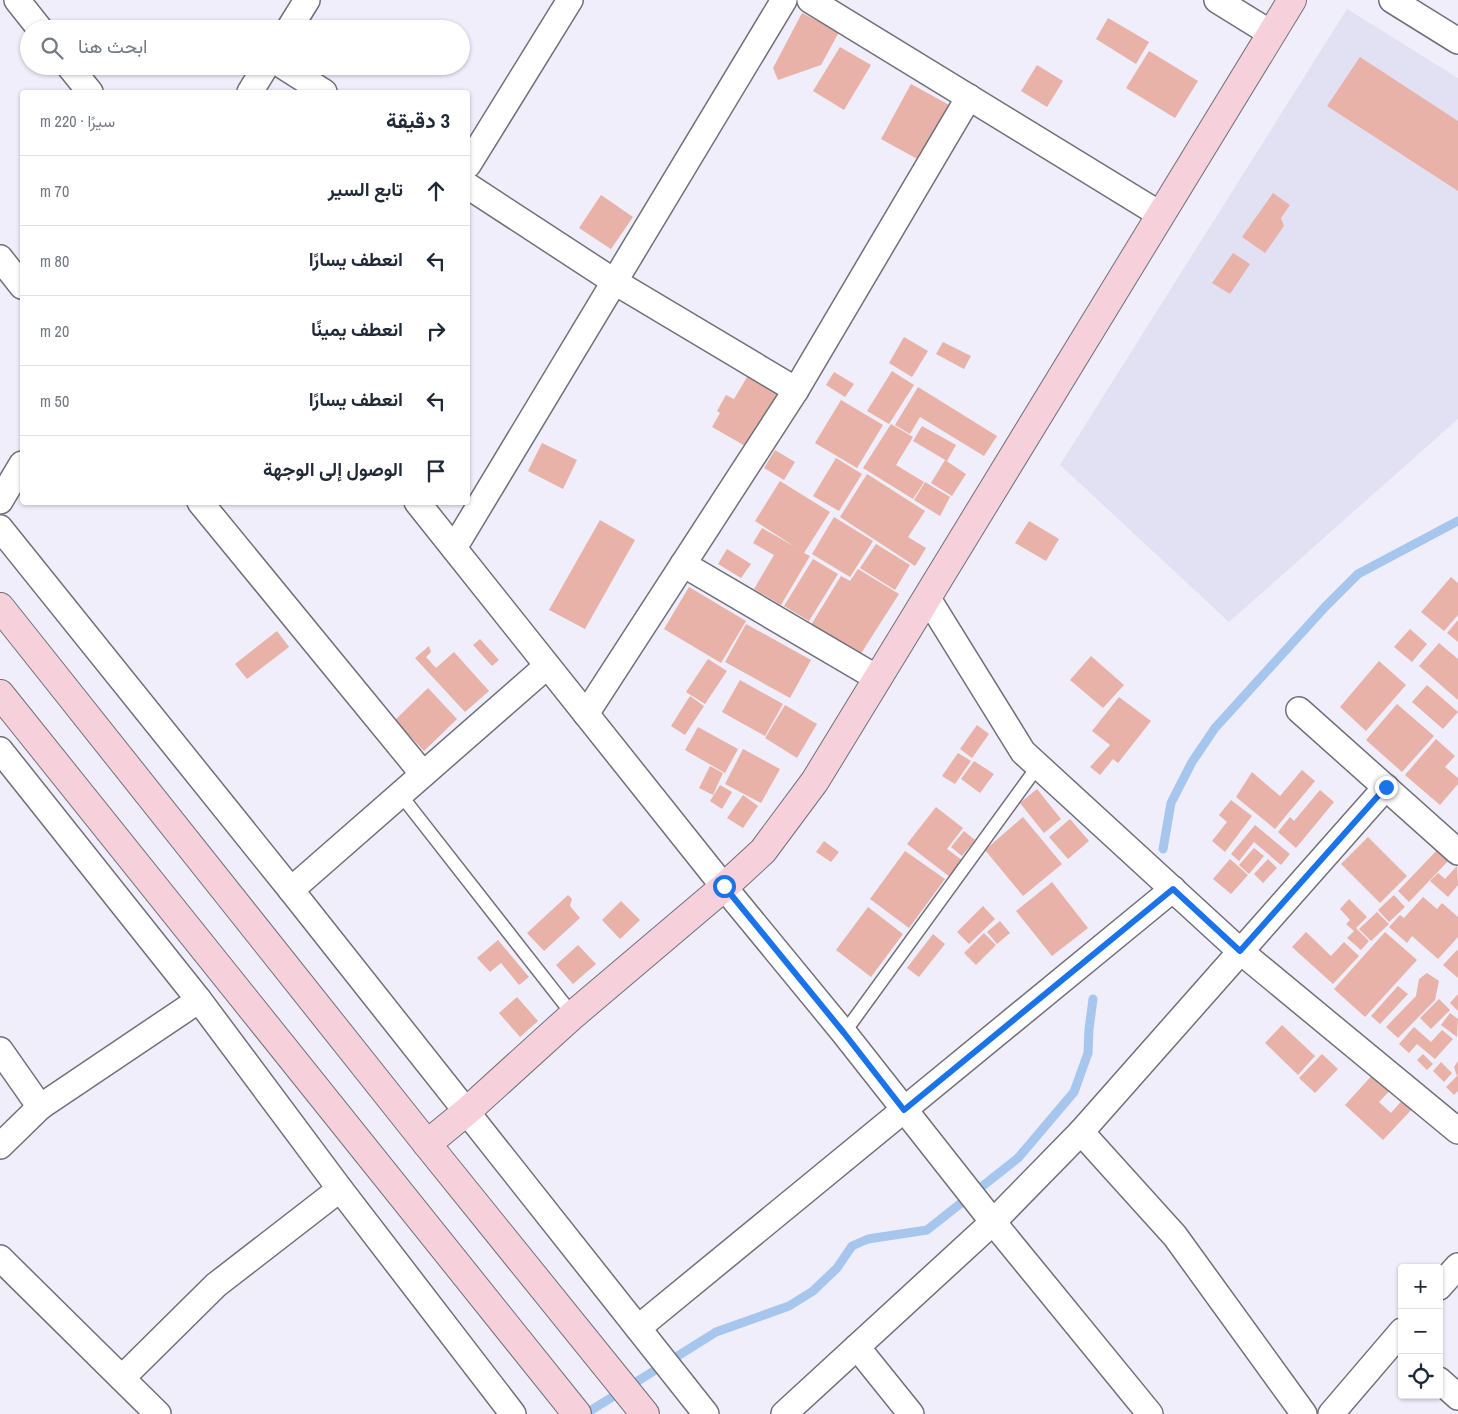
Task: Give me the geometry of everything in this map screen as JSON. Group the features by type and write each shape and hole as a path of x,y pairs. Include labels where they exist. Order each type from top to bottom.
{"main road":[{"path":"427,1144 466,1112 573,1015 724,886 762,851 786,821 815,781 876,678 1292,0"},
{"path":"0,607 427,1144 645,1414"},
{"path":"0,694 577,1414"}],"street":[{"path":"17,0 33,20"},
{"path":"295,20 307,0"},
{"path":"470,162 570,0"},
{"path":"454,548 784,0"},
{"path":"810,0 837,7 969,97 1161,215"},
{"path":"1217,0 1272,34"},
{"path":"1392,0 1458,41"},
{"path":"76,75 88,90"},
{"path":"251,90 260,75"},
{"path":"297,75 321,90"},
{"path":"586,714 796,390 969,97"},
{"path":"470,187 615,282 796,390"},
{"path":"0,258 20,283"},
{"path":"0,501 20,467"},
{"path":"202,505 423,774"},
{"path":"419,505 844,1033 993,1222 1150,1414"},
{"path":"0,528 706,1414"},
{"path":"683,564 876,678"},
{"path":"926,597 1023,752 1240,951 1458,1131"},
{"path":"290,890 547,666"},
{"path":"1299,710 1458,852"},
{"path":"0,750 199,1000 340,1189 513,1414"},
{"path":"784,1414 993,1222 1081,1132 1386,787"},
{"path":"638,1328 1173,889"},
{"path":"0,1146 40,1107 199,1000"},
{"path":"0,1050 40,1107"},
{"path":"1081,1132 1175,1236 1304,1414"},
{"path":"122,1378 216,1285 340,1189"},
{"path":"0,1258 158,1414"},
{"path":"1443,1283 1458,1266"},
{"path":"1332,1414 1398,1340"},
{"path":"857,1347 911,1414"},
{"path":"1443,1384 1458,1397"}],"lane":[{"path":"844,1033 1038,766"},
{"path":"400,794 573,1015"}],"shaded area":[{"path":"1347,9 1458,78 1458,419 1229,622 1060,465"}],"building":[{"path":"802,13 839,32 821,65 778,80 773,68"},
{"path":"1108,18 1149,42 1136,64 1096,39"},
{"path":"840,47 871,65 844,110 813,91"},
{"path":"1149,51 1198,81 1175,118 1126,88"},
{"path":"1360,57 1458,121 1458,191 1327,106"},
{"path":"1037,65 1063,81 1047,107 1021,91"},
{"path":"911,84 951,106 921,161 881,139"},
{"path":"1273,193 1290,205 1281,218 1284,226 1265,253 1242,237"},
{"path":"601,195 633,217 611,249 579,228"},
{"path":"1233,253 1250,264 1230,294 1212,283"},
{"path":"904,337 928,351 912,377 889,363"},
{"path":"943,342 971,356 964,369 936,354"},
{"path":"892,371 914,385 889,424 867,411"},
{"path":"750,372 780,390 747,447 712,427 720,413 717,411 726,395 734,399"},
{"path":"834,372 854,384 845,397 826,385"},
{"path":"918,387 997,436 984,456 920,417 910,434 895,425"},
{"path":"841,400 883,425 857,468 815,443"},
{"path":"891,424 913,437 896,465 924,482 913,499 863,468"},
{"path":"922,426 956,445 947,461 913,441"},
{"path":"542,443 577,460 563,489 528,471"},
{"path":"775,450 795,462 784,480 764,468"},
{"path":"836,458 862,474 839,511 813,496"},
{"path":"945,460 966,474 952,496 931,483"},
{"path":"867,474 925,511 908,537 926,548 915,566 840,517"},
{"path":"780,481 830,512 804,553 810,556 781,605 754,589 774,555 753,543 762,528 795,547 755,521"},
{"path":"925,482 950,497 940,516 914,500"},
{"path":"834,517 873,541 850,577 812,554"},
{"path":"600,520 635,540 585,629 549,610"},
{"path":"1029,521 1059,539 1046,561 1015,543"},
{"path":"876,544 910,565 895,590 860,568"},
{"path":"727,549 751,564 741,578 718,564"},
{"path":"813,559 838,574 809,621 784,606"},
{"path":"858,569 899,594 860,655 811,625 841,576 850,581"},
{"path":"1451,577 1458,583 1458,615 1444,631 1421,612"},
{"path":"689,587 746,621 721,663 664,629"},
{"path":"1458,620 1458,642 1447,633"},
{"path":"746,624 811,660 790,698 725,662"},
{"path":"1410,629 1427,644 1412,662 1394,647"},
{"path":"277,631 289,647 247,679 235,664"},
{"path":"480,639 499,660 492,666 473,645"},
{"path":"1439,643 1458,659 1458,700 1419,666"},
{"path":"429,646 431,652 426,657 436,668 454,652 489,691 465,712 415,658"},
{"path":"1091,656 1124,685 1103,708 1070,680"},
{"path":"708,659 727,671 705,704 686,692"},
{"path":"1379,661 1406,685 1366,731 1340,707"},
{"path":"740,680 783,704 765,736 722,712"},
{"path":"1427,685 1458,712 1443,729 1412,702"},
{"path":"428,688 457,719 424,751 395,720"},
{"path":"690,696 704,706 685,735 671,726"},
{"path":"1119,697 1151,721 1118,763 1113,759 1100,775 1090,767 1110,745 1092,731"},
{"path":"1397,704 1434,736 1402,772 1366,740"},
{"path":"785,705 817,724 797,758 765,738"},
{"path":"977,725 989,734 972,758 960,749"},
{"path":"698,727 738,749 725,773 685,750"},
{"path":"1436,739 1455,756 1445,767 1458,778 1458,784 1440,805 1405,775"},
{"path":"743,749 780,769 761,803 725,784"},
{"path":"958,753 971,761 955,784 942,776"},
{"path":"974,761 994,774 980,793 961,779"},
{"path":"710,766 723,773 713,795 699,788"},
{"path":"1302,770 1315,781 1275,829 1236,797 1252,772 1280,796"},
{"path":"720,785 732,792 722,809 710,801"},
{"path":"1037,789 1061,819 1044,833 1020,803"},
{"path":"1320,790 1334,802 1296,848 1278,832 1290,817 1294,821"},
{"path":"743,795 758,806 743,828 727,818"},
{"path":"1231,800 1252,816 1225,852 1212,841 1227,822 1219,815"},
{"path":"936,807 963,828 947,849 962,860 950,877 907,844"},
{"path":"1023,817 1062,864 1023,896 985,850"},
{"path":"1070,819 1089,841 1068,859 1049,837"},
{"path":"1255,825 1290,854 1281,865 1254,842 1239,861 1231,854"},
{"path":"964,831 975,840 962,856 951,847"},
{"path":"1368,837 1407,876 1380,903 1341,864"},
{"path":"824,841 839,852 831,862 816,852"},
{"path":"1440,847 1451,858 1409,902 1398,891"},
{"path":"1254,848 1264,856 1249,874 1239,865"},
{"path":"905,851 945,879 909,928 870,899"},
{"path":"1230,859 1248,875 1231,894 1213,879"},
{"path":"1268,859 1277,868 1263,883 1254,874"},
{"path":"1457,866 1458,885 1448,897 1430,881 1438,873 1445,879"},
{"path":"1052,882 1088,928 1052,956 1016,911"},
{"path":"568,895 572,899 570,906 580,918 544,951 527,933"},
{"path":"1394,895 1405,907 1389,922 1378,910"},
{"path":"1423,897 1437,909 1442,903 1458,917 1458,937 1438,959 1412,936 1407,943 1389,927 1400,915 1404,918"},
{"path":"1349,899 1367,917 1356,928 1369,941 1361,950 1347,938 1354,931 1346,924 1350,920 1340,909"},
{"path":"621,901 640,920 620,939 602,920"},
{"path":"983,906 995,919 969,944 957,932"},
{"path":"868,907 903,934 871,977 836,950"},
{"path":"1377,912 1389,924 1371,941 1359,929"},
{"path":"1000,921 1010,933 997,944 987,932"},
{"path":"1306,932 1331,956 1344,942 1359,956 1333,984 1292,947"},
{"path":"1385,932 1417,960 1365,1017 1334,989"},
{"path":"984,933 996,945 976,965 964,953"},
{"path":"933,934 945,944 919,977 907,968"},
{"path":"498,940 529,977 519,985 501,963 490,972 477,958"},
{"path":"578,945 596,964 573,984 556,965"},
{"path":"1458,951 1458,978 1443,965"},
{"path":"1427,973 1439,981 1435,1000 1398,1038 1386,1027 1416,996 1419,979"},
{"path":"1398,986 1408,994 1380,1024 1371,1016"},
{"path":"1458,994 1458,1011 1450,1003"},
{"path":"517,997 538,1021 520,1037 499,1013"},
{"path":"1439,999 1450,1010 1431,1029 1420,1018"},
{"path":"1450,1013 1458,1019 1457,1037 1441,1025"},
{"path":"1282,1025 1315,1056 1298,1075 1265,1043"},
{"path":"1414,1027 1431,1042 1442,1030 1453,1039 1435,1059 1417,1044 1409,1053 1399,1044"},
{"path":"1322,1054 1338,1069 1315,1093 1299,1078"},
{"path":"1423,1054 1433,1064 1427,1070 1417,1060"},
{"path":"1458,1061 1458,1091 1454,1095 1446,1087 1457,1076 1454,1067"},
{"path":"1441,1062 1452,1073 1444,1082 1433,1071"},
{"path":"1377,1070 1394,1086 1379,1102 1391,1113 1404,1098 1414,1107 1383,1140 1345,1105"}],"waterway":[{"path":"1163,849 1171,803 1192,762 1215,728 1325,607 1358,574 1458,521"},
{"path":"585,1414 716,1332 789,1306 813,1291 837,1268 852,1246 868,1239 927,1230 1018,1158 1074,1092 1088,1053 1093,999"}],"route":[{"path":"724,886 904,1110 1173,889 1240,951 1386,787"}]}
